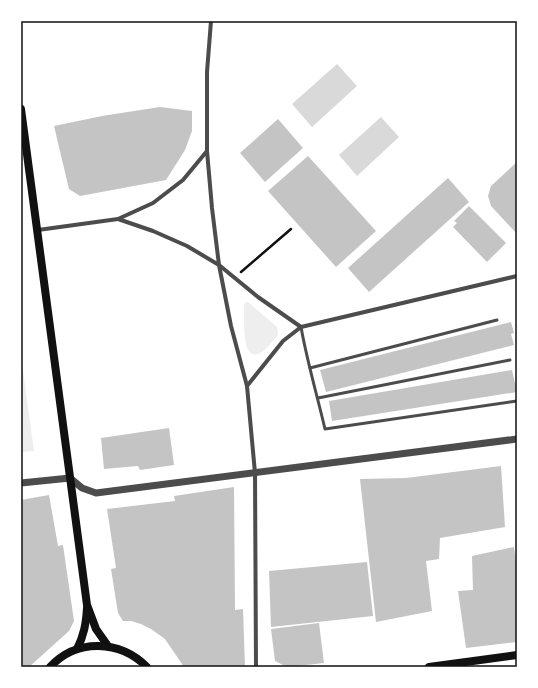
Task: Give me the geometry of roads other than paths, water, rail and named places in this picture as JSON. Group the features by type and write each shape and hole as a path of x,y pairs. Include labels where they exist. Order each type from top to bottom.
{"main road":[{"path":"21,108 87,605 96,629 108,646"},
{"path":"77,649 84,630 87,605"},
{"path":"50,667 63,656 77,649 92,646 108,646 124,651 140,660 147,667"},
{"path":"429,667 517,655"}],"street":[{"path":"211,21 207,72 207,151 219,265 231,326 247,386 255,473 256,667"},
{"path":"38,230 118,218 153,203 183,180 207,151"},
{"path":"118,218 180,243 219,265 258,297 301,327"},
{"path":"247,386 283,341 301,327 517,276"},
{"path":"21,483 70,478 82,488 96,494 517,439"}],"lane":[{"path":"310,368 497,320"},
{"path":"301,327 306,354 325,429 517,400"},
{"path":"318,398 510,360"}]}
